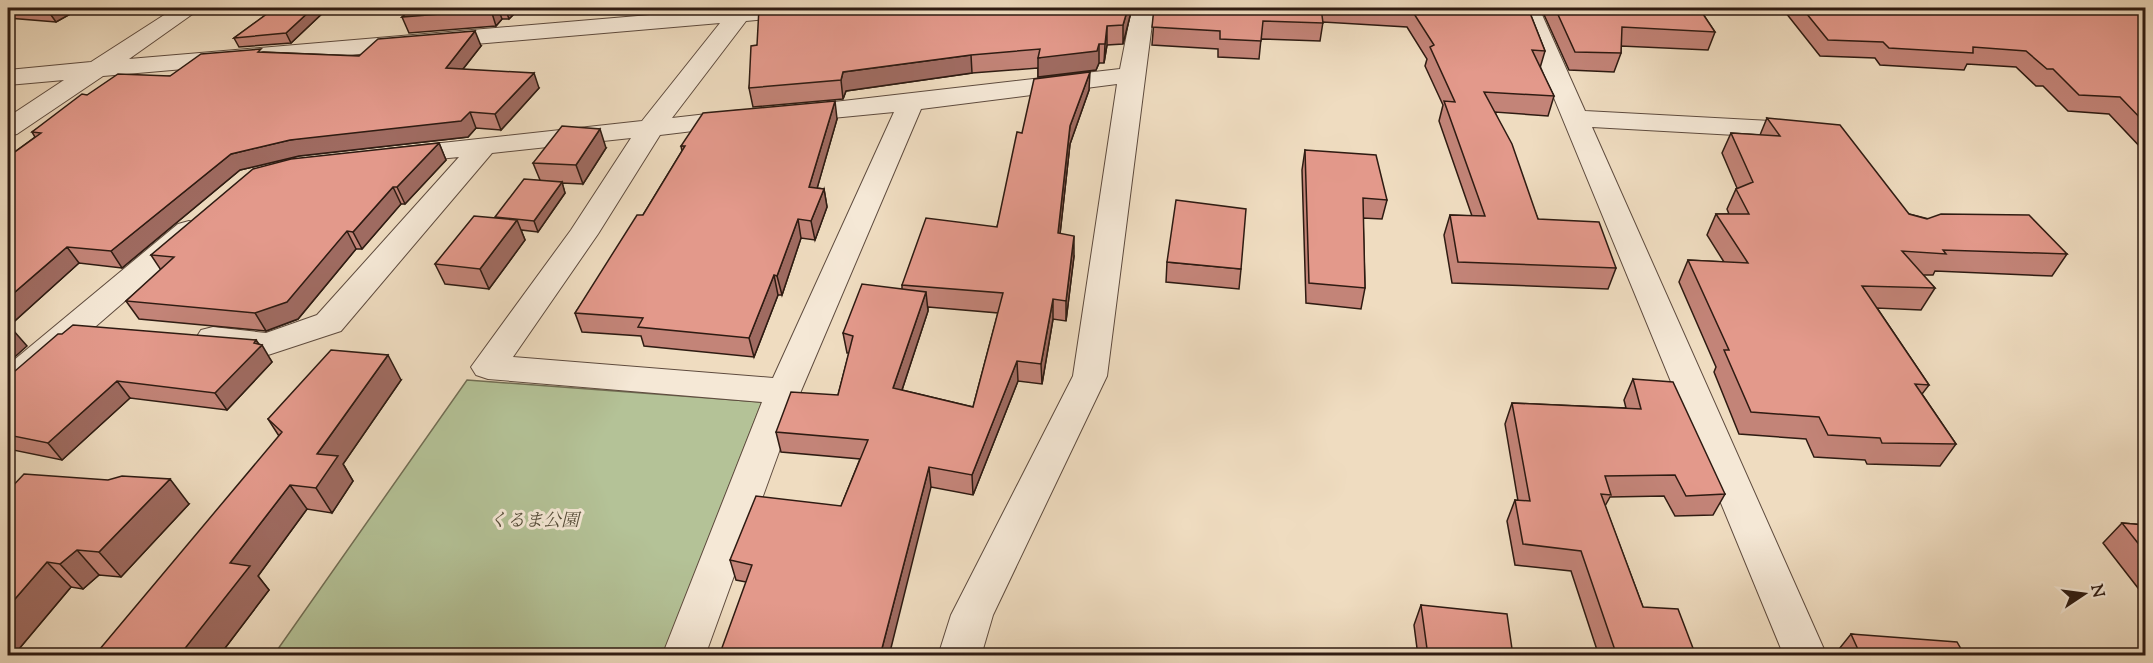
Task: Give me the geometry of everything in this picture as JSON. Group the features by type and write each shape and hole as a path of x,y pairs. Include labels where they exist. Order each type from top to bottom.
{"street":[{"path":"8,128 190,8"},
{"path":"8,77 741,11 812,8"},
{"path":"959,656 972,615 1090,376 1131,75 1143,8"},
{"path":"1528,8 1806,656"},
{"path":"741,11 652,126 583,234 488,368 784,391"},
{"path":"368,158 652,126 911,103 1131,75"},
{"path":"684,656 784,391 911,103"},
{"path":"1575,118 1807,131 1827,135"},
{"path":"189,336 268,344 329,323 484,145"},
{"path":"8,383 207,215"},
{"path":"76,326 121,330"}],"green space":[{"name":"くるま公園","path":"467,380 762,402 663,655 273,656"}],"building":[{"path":"275,8 313,8 286,33 234,38"},
{"path":"413,8 493,8 402,17"},
{"path":"759,8 1128,8 1123,25 1107,26 1105,44 1099,44 1097,51 1038,58 1040,49 971,55 843,72 841,80 749,88 751,46 757,45"},
{"path":"1154,8 1321,8 1323,23 1263,21 1261,41 1220,39 1220,31 1152,27"},
{"path":"1387,8 1528,8 1545,51 1532,50 1554,96 1484,92 1512,144 1538,219 1599,222 1616,268 1458,262 1450,215 1485,216 1444,101 1455,102 1430,47 1434,45 1411,9"},
{"path":"1555,8 1699,8 1715,32 1622,27 1621,53 1575,52"},
{"path":"1802,8 2145,8 2145,123 2120,97 2079,95 2053,69 2047,69 2026,51 1973,47 1973,53 1889,48 1883,42 1828,40"},
{"path":"475,31 446,68 534,73 495,114 470,112 461,121 290,140 231,154 111,251 67,247 8,298 8,157 41,133 32,132 82,94 87,95 118,74 170,76 201,54 261,49 258,52 359,56 378,39"},
{"path":"1090,72 1070,126 1058,233 1074,236 1066,301 1053,299 1041,364 1017,361 972,475 929,467 880,656 719,656 752,565 730,560 756,496 841,506 868,440 776,432 791,392 838,395 853,336 843,333 862,284 926,292 893,388 973,407 1003,293 902,285 926,218 997,227 1017,132 1022,133 1034,79"},
{"path":"835,101 809,187 824,189 811,221 798,219 777,276 774,275 749,338 638,327 643,318 575,313 637,215 643,215 685,146 681,146 703,113"},
{"path":"1767,118 1840,125 1909,214 1927,219 1941,214 2029,215 2067,254 1943,250 1946,254 1902,251 1935,288 1862,286 1929,385 1915,384 1956,444 1882,443 1880,438 1828,435 1819,417 1751,412 1724,350 1729,350 1688,260 1748,263 1716,214 1749,214 1736,189 1753,182 1731,133 1780,136"},
{"path":"562,126 600,129 576,165 533,163"},
{"path":"439,143 397,187 393,187 353,232 347,231 287,302 255,313 126,301 174,257 151,255 253,169 291,159"},
{"path":"1305,150 1376,155 1387,200 1363,198 1365,288 1309,283"},
{"path":"524,179 562,182 534,221 495,217"},
{"path":"1176,200 1246,209 1241,269 1167,262"},
{"path":"474,216 517,220 480,269 435,264"},
{"path":"73,325 256,340 254,343 262,345 215,393 117,381 48,443 8,435 8,377 58,334 62,334"},
{"path":"331,350 388,355 317,454 338,456 316,488 290,485 230,563 250,566 179,656 94,656 282,432 268,419"},
{"path":"1633,379 1673,382 1725,494 1686,496 1675,475 1605,476 1611,495 1601,494 1643,607 1678,609 1696,656 1617,656 1581,551 1523,544 1515,500 1530,501 1512,403 1641,409"},
{"path":"24,474 108,480 122,476 170,479 99,552 77,550 60,564 47,562 8,607 8,491"},
{"path":"2122,523 2145,525 2145,552"},
{"path":"1421,605 1507,614 1513,656 1428,656"},
{"path":"1851,634 1957,642 1965,656 1861,656"}]}
